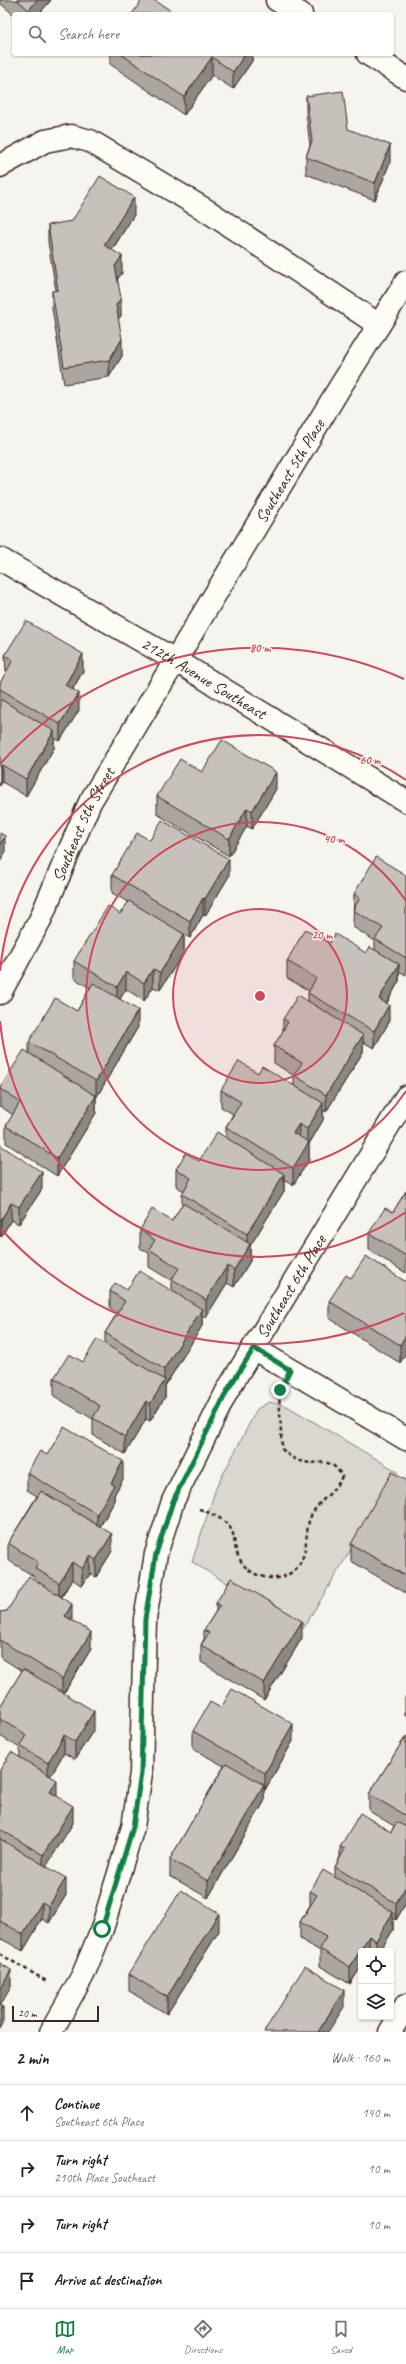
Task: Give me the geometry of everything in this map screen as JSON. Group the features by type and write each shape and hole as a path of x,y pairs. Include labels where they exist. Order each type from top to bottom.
{"street":[{"path":"277,0 298,12"},
{"path":"371,56 406,78"},
{"path":"0,166 46,141 71,136 90,141 209,212 379,324"},
{"name":"Southeast 5th Place","path":"175,660 406,282"},
{"name":"212th Avenue Southeast","path":"0,560 175,660 406,801"},
{"name":"Southeast 5th Street","path":"0,993 40,920 90,802 175,660"},
{"name":"Southeast 6th Place","path":"51,2032 83,1975 102,1929 133,1827 141,1773 145,1619 156,1554 173,1501 227,1391 406,1097"},
{"path":"254,1348 406,1440"},
{"path":"390,2032 406,2006"}],"path":[{"path":"173,1501 211,1513 227,1525 234,1533 236,1553 242,1564 252,1573 267,1578 283,1577 291,1573 301,1562 306,1547 306,1529 313,1513 337,1488 342,1476 337,1467 326,1462 304,1462 291,1457 282,1449 280,1390 290,1370"},
{"path":"0,1954 71,1996"}],"shaded area":[{"path":"269,1402 287,1406 398,1472 303,1629 192,1562 216,1488 257,1409"}],"building":[{"path":"17,0 37,0 29,10"},
{"path":"142,0 154,0 170,10 168,12 133,12"},
{"path":"124,56 244,56 233,72 212,57 184,97"},
{"path":"343,91 348,129 390,145 375,183 306,157 312,141 306,96"},
{"path":"100,176 134,197 104,245 122,256 115,266 121,298 116,305 122,339 109,360 64,367 52,291 58,290 48,225 72,221"},
{"path":"26,621 83,654 65,685 79,693 60,724 0,689 0,683 13,660 5,655"},
{"path":"0,699 54,731 26,779 2,765 0,769"},
{"path":"222,740 276,772 252,811 247,808 229,839 157,796 180,759 202,772"},
{"path":"162,820 229,859 205,899 203,898 190,921 112,875 137,833 150,840"},
{"path":"0,833 5,836 0,845"},
{"path":"376,857 406,875 406,958 375,939 383,928 353,910 360,898 354,894"},
{"path":"129,901 184,934 160,973 153,969 144,983 126,972 117,987 74,961 108,906 120,914"},
{"path":"305,929 330,943 335,934 366,953 370,947 399,964 379,999 389,1005 374,1031 308,993 316,978 287,961"},
{"path":"93,983 138,1010 96,1081 29,1042 55,998 77,1011"},
{"path":"298,995 363,1035 326,1095 294,1075 302,1063 274,1046 288,1022 283,1019"},
{"path":"24,1050 96,1096 57,1158 6,1126 20,1102 0,1088"},
{"path":"239,1061 258,1073 262,1066 323,1103 307,1129 299,1124 293,1133 309,1142 293,1168 226,1127 241,1102 221,1090"},
{"path":"217,1132 284,1174 247,1234 182,1194 191,1178 176,1169 186,1153 199,1161"},
{"path":"0,1145 42,1172 19,1207 11,1203 1,1220 0,1219"},
{"path":"406,1191 406,1256 369,1233 385,1208 393,1212"},
{"path":"183,1203 250,1244 234,1270 227,1266 206,1300 172,1279 179,1268 149,1249 155,1240 140,1230 152,1209 172,1221"},
{"path":"366,1256 406,1282 406,1335 400,1345 329,1301 346,1275 351,1278"},
{"path":"139,1271 202,1309 164,1369 105,1333 125,1301 110,1291 115,1283 127,1290"},
{"path":"97,1339 165,1380 150,1404 146,1401 125,1437 93,1418 100,1406 54,1378 69,1354 83,1362"},
{"path":"64,1427 123,1461 111,1483 114,1485 97,1514 27,1473 40,1451 47,1455"},
{"path":"392,1472 406,1480 406,1576 351,1544"},
{"path":"41,1491 112,1534 96,1560 90,1556 82,1569 72,1562 59,1583 35,1568 38,1562 8,1543"},
{"path":"29,1576 72,1604 65,1616 91,1632 62,1679 0,1640 0,1612 7,1611"},
{"path":"231,1578 302,1621 264,1683 201,1645 209,1633 204,1630 220,1605 216,1603"},
{"path":"23,1669 94,1711 75,1742 64,1735 48,1763 20,1746 26,1735 0,1719 0,1707"},
{"path":"232,1689 293,1724 265,1773 193,1731 210,1702 221,1708"},
{"path":"406,1736 406,1816 369,1794"},
{"path":"11,1752 57,1780 50,1792 73,1806 43,1855 0,1829 0,1770"},
{"path":"226,1763 264,1785 208,1881 170,1859"},
{"path":"360,1813 391,1832 397,1822 406,1827 406,1886 396,1903 335,1867 345,1849 340,1847"},
{"path":"0,1839 66,1878 49,1906 42,1902 23,1934 0,1921"},
{"path":"323,1870 393,1912 376,1941 369,1936 362,1948 358,1948 358,1954 350,1967 320,1949 326,1937 300,1922 317,1895 310,1891"},
{"path":"181,1890 219,1913 167,1997 129,1974"},
{"path":"0,1963 11,1970 0,1988"},
{"path":"305,1966 344,1990 318,2032 264,2032"}],"route":[{"path":"102,1929 118,1884 133,1827 141,1773 142,1687 145,1619 156,1554 173,1501 227,1391 254,1348 290,1370 280,1390"}]}
